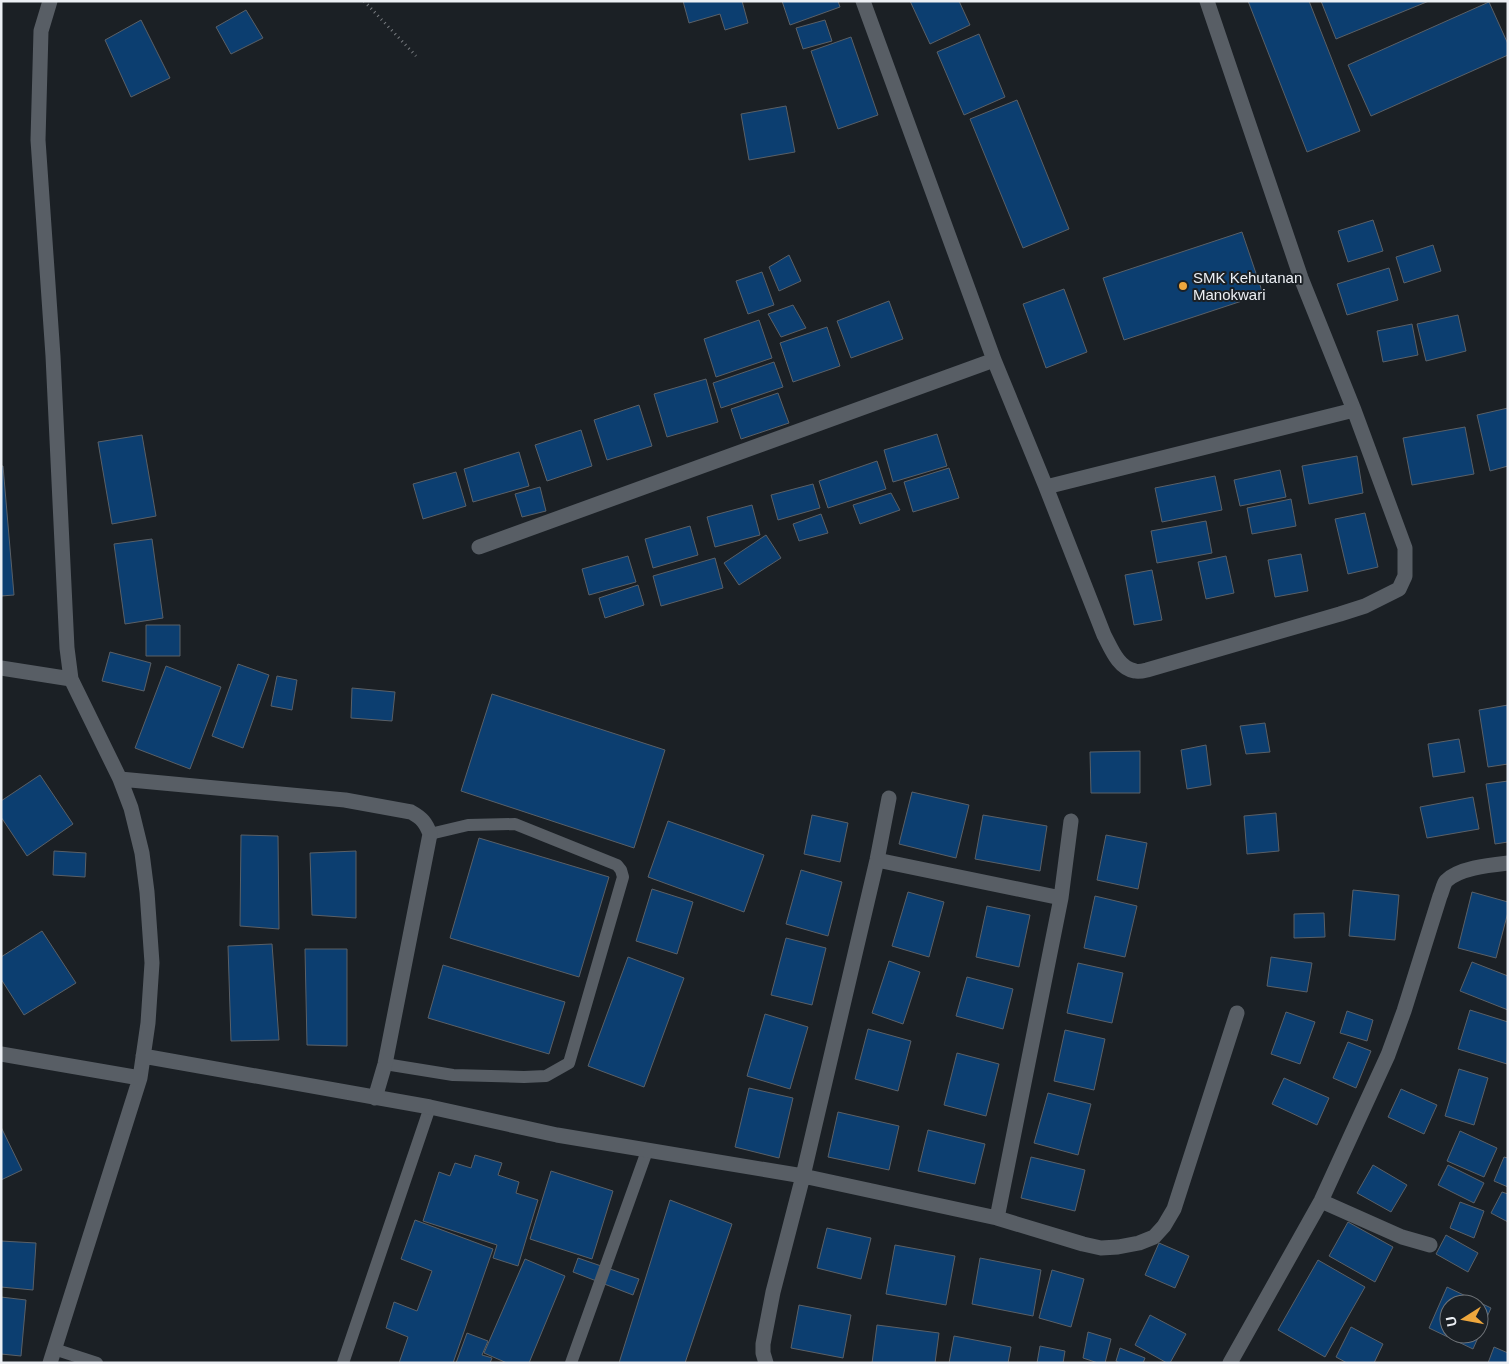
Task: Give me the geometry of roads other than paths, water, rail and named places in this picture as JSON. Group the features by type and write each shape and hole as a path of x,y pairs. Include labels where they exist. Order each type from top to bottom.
{"street":[{"path":"50,1 41,32 38,140 53,356 67,648 71,679 120,779 131,808 142,853 152,964 148,1023 140,1078 52,1356"},
{"path":"863,1 994,360 1104,635 1124,666 1135,671 1147,670 1195,657 1365,606 1399,589 1405,576 1405,548 1354,410 1301,278 1207,1"},
{"path":"479,546 994,360"},
{"path":"1046,487 1354,410"},
{"path":"1,668 71,679"},
{"path":"120,779 345,800 412,812 426,824 430,834 386,1064 375,1098"},
{"path":"766,1363 763,1344 773,1292 877,860 889,798"},
{"path":"996,1218 1061,898 1071,821"},
{"path":"877,860 1061,898"},
{"path":"1230,1363 1321,1201 1388,1055 1446,882 1461,872 1508,862"},
{"path":"143,1056 430,1107 557,1136 802,1176 996,1218 1101,1248 1139,1243 1154,1237 1164,1226 1174,1209 1237,1013"},
{"path":"1,1054 140,1078"},
{"path":"1321,1201 1402,1237 1430,1245"}],"lane":[{"path":"386,1064 452,1075 524,1077 546,1076 569,1063 623,877 617,865 515,824 468,825 430,834"},
{"path":"343,1363 430,1107"},
{"path":"571,1363 647,1151"},
{"path":"52,1356 97,1363"}],"place":[{"name":"SMK Kehutanan Manokwari","path":"1183,286"}]}
